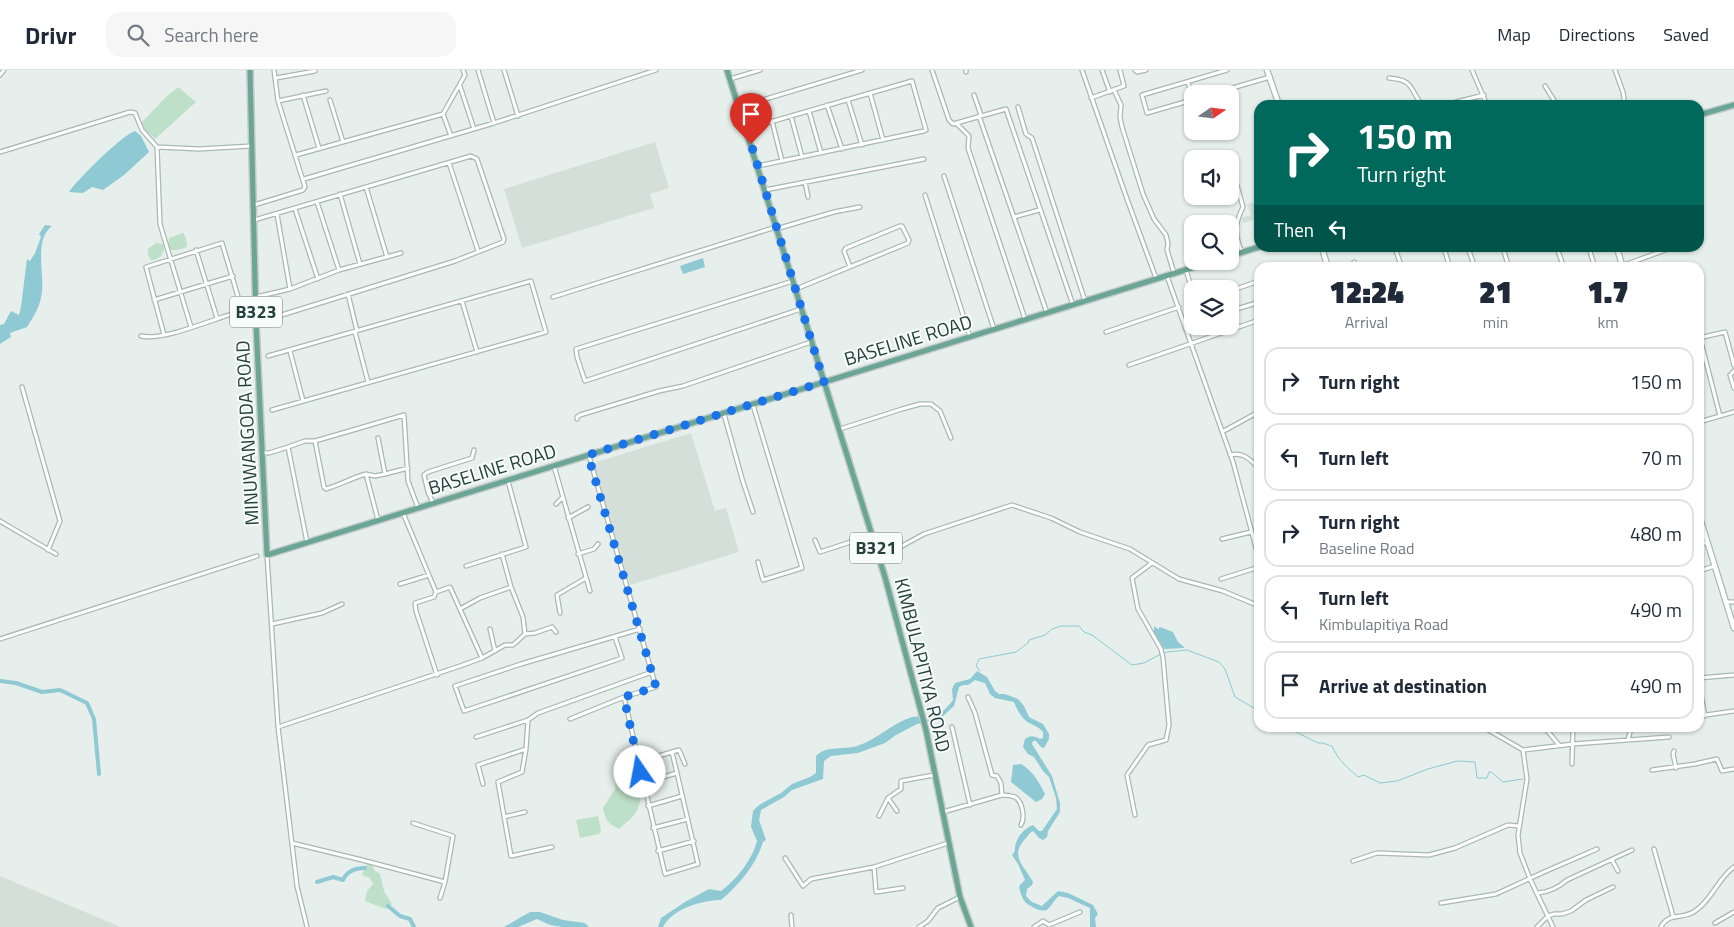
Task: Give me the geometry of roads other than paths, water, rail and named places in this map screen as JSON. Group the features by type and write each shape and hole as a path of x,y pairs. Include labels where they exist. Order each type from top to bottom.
{"main road":[{"name":"MINUWANGODA ROAD","path":"250,70 256,323 267,554"},
{"name":"KIMBULAPITIYA ROAD","path":"727,70 879,558 926,730 941,813 960,897 971,927"},
{"path":"1704,114 1734,105"},
{"path":"1239,253 1254,248"},
{"name":"BASELINE ROAD","path":"267,554 1186,270"}],"street":[{"path":"0,75 4,70"},
{"path":"253,206 303,190 305,187 278,101 274,70"},
{"path":"296,155 443,114 465,75 463,70"},
{"path":"478,70 494,123"},
{"path":"504,70 518,116"},
{"path":"304,179 474,130 656,70"},
{"path":"730,79 760,70"},
{"path":"739,107 862,70"},
{"path":"932,70 949,120 953,124 1006,109 1073,305"},
{"path":"1082,70 1156,279"},
{"path":"1102,70 1110,92"},
{"path":"1091,98 1124,85 1120,70"},
{"path":"1135,70 1137,72 1146,70"},
{"path":"1184,101 1147,113 1142,96 1227,70"},
{"path":"1268,70 1277,100"},
{"path":"1472,70 1486,100"},
{"path":"1615,70 1625,100"},
{"path":"276,78 315,71"},
{"path":"1239,86 1270,77"},
{"path":"1389,78 1402,79 1408,82 1419,100"},
{"path":"746,129 912,82 926,130 758,166"},
{"path":"460,85 474,130"},
{"path":"1546,86 1554,100"},
{"path":"1114,90 1120,105 1122,127 1143,194 1154,218 1166,235 1168,243 1166,250 1174,273"},
{"path":"278,101 326,91"},
{"path":"870,94 883,140"},
{"path":"303,95 318,148"},
{"path":"974,95 1047,313"},
{"path":"1464,100 1484,95"},
{"path":"330,100 343,142"},
{"path":"848,100 862,145"},
{"path":"827,105 842,149"},
{"path":"1018,107 1026,134 1032,138 1085,301"},
{"path":"809,111 821,154"},
{"path":"0,152 130,112 135,114 142,130 157,147 160,224 192,327"},
{"path":"443,114 451,136"},
{"path":"791,116 802,157"},
{"path":"772,121 782,162"},
{"path":"956,123 969,136 968,148 1025,320"},
{"path":"157,147 200,149 253,146"},
{"path":"254,220 471,156 478,159 504,239 502,242 455,260 256,323"},
{"path":"765,190 924,159"},
{"path":"449,163 478,251"},
{"path":"944,176 994,329"},
{"path":"805,182 808,197"},
{"path":"366,187 387,257"},
{"path":"1239,192 1243,206 1237,219 1236,240 1242,252"},
{"path":"340,194 360,264"},
{"path":"925,195 970,337"},
{"path":"317,202 339,270"},
{"path":"553,297 776,228 860,207"},
{"path":"295,209 318,279"},
{"path":"1014,217 1039,210"},
{"path":"277,214 290,289"},
{"path":"795,289 850,267 908,243 909,240 902,226 846,248 844,251 850,267"},
{"path":"164,335 146,267 170,258 222,243 242,310"},
{"path":"196,250 217,318"},
{"path":"1635,262 1660,252"},
{"path":"256,297 290,289 339,270 401,253"},
{"path":"1186,270 1189,280"},
{"path":"154,300 232,276"},
{"path":"1167,276 1184,324"},
{"path":"268,356 531,281 546,332 272,410"},
{"path":"793,281 576,349 577,357 585,381 801,309"},
{"path":"1239,288 1254,283"},
{"path":"348,294 368,382"},
{"path":"462,301 477,352"},
{"path":"1239,308 1254,303"},
{"path":"1106,332 1179,308"},
{"path":"141,336 149,338 164,335 249,309"},
{"path":"1129,365 1254,323"},
{"path":"1704,337 1724,332 1734,366"},
{"path":"1188,335 1230,455 1254,542"},
{"path":"577,419 580,415 659,391 683,386 811,342"},
{"path":"290,351 303,402"},
{"path":"1704,357 1720,416"},
{"path":"1734,371 1730,375 1734,386"},
{"path":"22,387 60,521 48,550"},
{"path":"752,404 802,568 763,580 758,562"},
{"path":"840,429 920,404 931,404 940,410 951,438"},
{"path":"1704,421 1734,412"},
{"path":"724,413 753,512"},
{"path":"1222,432 1254,414"},
{"path":"263,453 269,453 305,441 315,441 338,435 404,415 408,481 418,508"},
{"path":"338,435 353,430"},
{"path":"378,438 385,474"},
{"path":"315,441 324,487 326,489 366,474 375,476 408,468"},
{"path":"288,447 307,542"},
{"path":"433,503 424,475 472,458 474,450"},
{"path":"1230,455 1239,453 1254,464"},
{"path":"570,719 624,697 656,687 588,455"},
{"path":"554,466 590,591"},
{"path":"366,474 378,520"},
{"path":"466,566 526,547 508,480"},
{"path":"556,504 562,497"},
{"path":"879,558 924,534 1012,505 1051,518 1080,532 1130,549 1178,579 1223,591 1254,604"},
{"path":"568,518 588,507"},
{"path":"403,512 436,592"},
{"path":"0,521 56,554"},
{"path":"1222,539 1251,532"},
{"path":"1704,532 1734,626"},
{"path":"815,540 820,552 872,534"},
{"path":"1704,543 1708,542"},
{"path":"578,554 594,549 598,544"},
{"path":"267,554 278,727 297,886 308,927"},
{"path":"502,554 511,587 524,617 525,634"},
{"path":"0,639 257,556"},
{"path":"1135,815 1127,775 1148,745 1166,740 1169,725 1161,649 1138,609 1132,578 1152,562"},
{"path":"1704,569 1715,566"},
{"path":"1221,580 1254,569"},
{"path":"400,584 429,575"},
{"path":"560,613 557,595 586,578"},
{"path":"436,675 416,610 416,603 434,597 436,592 450,587 482,658"},
{"path":"460,609 480,598 511,587"},
{"path":"1726,602 1734,602"},
{"path":"272,624 322,613 342,604"},
{"path":"278,727 482,658 506,645 512,645 525,634 535,633 552,627 556,632"},
{"path":"490,629 495,651"},
{"path":"615,637 622,658 464,711 455,686 520,664 615,637 640,630"},
{"path":"476,736 528,720 538,713 652,672"},
{"path":"1704,678 1734,675"},
{"path":"624,697 664,874 698,864 672,752"},
{"path":"968,697 975,713 992,775 997,776 1001,783 1002,795"},
{"path":"1704,711 1705,716 1734,711"},
{"path":"528,720 522,772 498,782 511,856 552,847"},
{"path":"952,727 970,805"},
{"path":"1492,732 1523,750 1573,744 1669,737"},
{"path":"1548,732 1559,746"},
{"path":"1572,764 1573,732"},
{"path":"1628,740 1630,732"},
{"path":"483,784 478,765 526,749"},
{"path":"638,762 679,750 685,764"},
{"path":"1523,750 1527,779 1518,835 1520,853 1552,927"},
{"path":"1674,751 1672,754 1676,768"},
{"path":"1652,770 1676,768 1718,759 1722,771 1734,769"},
{"path":"642,783 677,773"},
{"path":"879,816 888,798 901,789 901,781 934,775"},
{"path":"941,813 1002,795 1016,797 1021,803 1024,820 1021,825"},
{"path":"648,806 682,796"},
{"path":"888,798 896,811"},
{"path":"504,817 525,812"},
{"path":"653,828 688,819"},
{"path":"413,823 453,836 445,882 440,898"},
{"path":"1353,861 1377,853 1429,855 1455,848 1508,825 1519,826"},
{"path":"658,851 694,841"},
{"path":"292,843 445,882"},
{"path":"786,858 802,886 811,879 874,867 948,843"},
{"path":"1654,849 1673,916"},
{"path":"1442,903 1496,894 1596,850"},
{"path":"1537,893 1546,892 1560,886 1567,880 1632,850"},
{"path":"1612,860 1618,871"},
{"path":"874,867 876,892 903,888"},
{"path":"1661,927 1664,921 1673,916 1694,912 1711,896 1729,870 1734,867"},
{"path":"1537,927 1548,916 1571,911 1586,900 1613,887"},
{"path":"919,927 928,921 938,908 960,897"},
{"path":"1034,927 1043,921 1049,925 1080,912"},
{"path":"1715,923 1734,912"},
{"path":"791,915 792,927"}],"water":[{"path":"135,131 141,136 149,152 124,175 103,190 92,187 83,193 69,192 90,168 120,141"},
{"path":"45,225 52,226 46,232 41,247 42,291 39,306 27,327 10,333 11,337 0,344 0,325 4,324 11,311 19,315 27,259 30,261 35,253 41,237 39,234"},
{"path":"703,258 705,267 683,274 680,266"},
{"path":"1154,626 1158,629 1160,627 1173,632 1178,642 1185,648 1164,649 1154,632"},
{"path":"977,671 987,677 995,691 999,694 1005,694 1018,699 1029,717 1043,724 1049,734 1049,739 1044,748 1036,741 1033,741 1032,744 1052,776 1060,803 1060,812 1048,831 1047,837 1043,840 1033,831 1020,845 1018,856 1033,882 1027,889 1026,896 1032,902 1042,906 1058,891 1068,893 1093,905 1098,914 1095,918 1096,927 1090,927 1090,908 1068,898 1059,896 1048,909 1043,911 1036,909 1023,899 1019,886 1025,880 1012,855 1015,851 1016,843 1023,832 1033,825 1039,831 1042,831 1057,809 1056,798 1049,777 1034,757 1028,754 1023,747 1025,739 1031,736 1043,738 1043,732 1024,719 1014,702 995,698 990,694 985,683 975,680 968,685 959,687 954,706 940,719 917,724 885,743 858,753 831,756 824,761 823,779 792,790 784,797 761,810 759,820 766,840 763,842 751,867 734,888 721,900 713,900 688,907 673,915 663,927 658,927 661,918 685,902 709,889 721,891 733,881 748,862 757,841 751,827 753,811 759,805 781,793 792,784 816,773 816,756 825,750 857,746 912,717 939,714 953,700 952,689 955,683 970,679"},
{"path":"1021,764 1032,773 1045,794 1042,799 1036,802 1011,782 1013,765"},
{"path":"530,912 540,912 563,920 585,923 589,927 562,927 550,925 537,919 518,927 504,927"}],"waterway":[{"path":"980,671 976,666 979,659 1016,652 1028,643 1029,640 1045,635 1052,629 1061,626 1079,626 1084,632 1092,635 1132,665 1144,663 1167,652 1187,650 1219,662 1225,669 1235,697 1254,708"},
{"path":"0,681 16,683 42,692 60,690 87,703 94,719 99,774"},
{"path":"1296,732 1318,743 1332,746 1340,759 1358,777 1364,775 1380,783 1397,781 1428,769 1457,761 1475,762 1477,778 1487,778 1489,772 1491,772 1503,782 1523,779"},
{"path":"317,882 333,877 343,880 352,871 365,868"},
{"path":"388,906 400,916 410,919 414,927"}]}
